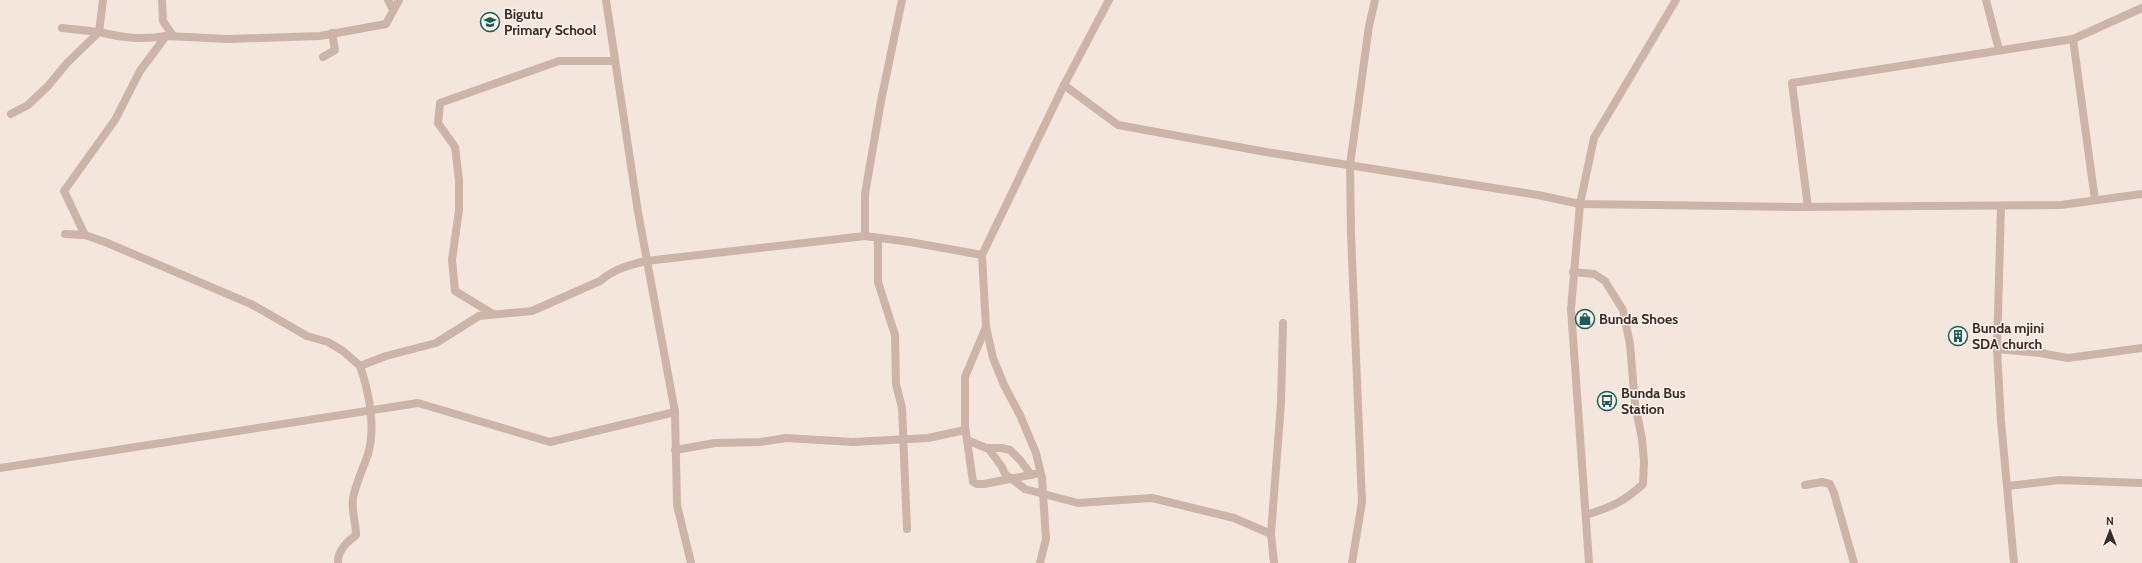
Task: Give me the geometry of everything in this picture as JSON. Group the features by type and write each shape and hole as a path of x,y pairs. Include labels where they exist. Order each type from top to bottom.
{"street":[{"path":"11,114 28,105 48,86 66,63 99,32 103,0"},
{"path":"162,0 163,21 170,36"},
{"path":"388,0 393,10"},
{"path":"62,28 99,32 143,40 170,36 228,39 320,36 386,24 398,0"},
{"path":"606,0 646,261 675,412 677,504 691,563"},
{"path":"865,236 865,194 880,101 902,0"},
{"path":"1040,563 1046,540 1043,493 1040,473 1036,453 993,358 986,327 982,255 1064,85 1109,0"},
{"path":"1352,563 1362,502 1351,234 1350,165 1369,26 1375,0"},
{"path":"1589,563 1571,309 1580,204 1594,138 1676,0"},
{"path":"1986,0 1999,50"},
{"path":"1808,206 1792,83 2073,39 2142,8"},
{"path":"323,57 335,50 332,33"},
{"path":"84,235 64,191 115,120 140,71 170,36"},
{"path":"2073,39 2095,200"},
{"path":"494,314 455,291 452,260 459,210 459,180 455,147 438,123 440,103 559,61 615,61"},
{"path":"1064,85 1118,125 1350,165 1538,195 1580,204 1808,206 2061,205 2142,194"},
{"path":"2001,206 1997,349 2001,421 2014,563"},
{"path":"65,234 84,235 154,262 251,304 307,336 328,342 343,351 360,366 366,385 370,410 371,437 368,454 360,473 353,499 356,535 346,543 337,557 338,563"},
{"path":"360,366 386,356 436,343 479,316 532,311 600,281 624,266 646,261 865,236 982,255"},
{"path":"878,238 878,282 895,335 896,384 902,408 902,439 907,529"},
{"path":"1573,272 1594,274 1605,281 1623,310 1630,344 1634,404 1644,461 1644,484 1628,498 1614,507 1586,515"},
{"path":"1274,563 1271,534 1280,410 1283,324"},
{"path":"986,327 965,377 965,430 973,482 977,484 984,484 1040,473"},
{"path":"1997,349 2040,353 2068,358 2142,348"},
{"path":"0,468 418,403 550,442 675,412"},
{"path":"675,450 715,443 760,442 786,438 853,442 928,438 965,430"},
{"path":"967,440 988,448 1002,448 1010,450 1021,461 1031,475"},
{"path":"988,448 1005,474 1025,489 1078,503 1152,498 1234,518 1271,534"},
{"path":"2008,486 2059,480 2142,483"},
{"path":"1805,485 1822,482 1830,484 1834,493 1854,563"}],"place":[{"name":"Bigutu Primary School","path":"490,22"},
{"name":"Bunda Shoes","path":"1585,319"},
{"name":"Bunda mjini SDA church","path":"1958,336"},
{"name":"Bunda Bus Station","path":"1607,401"}]}
